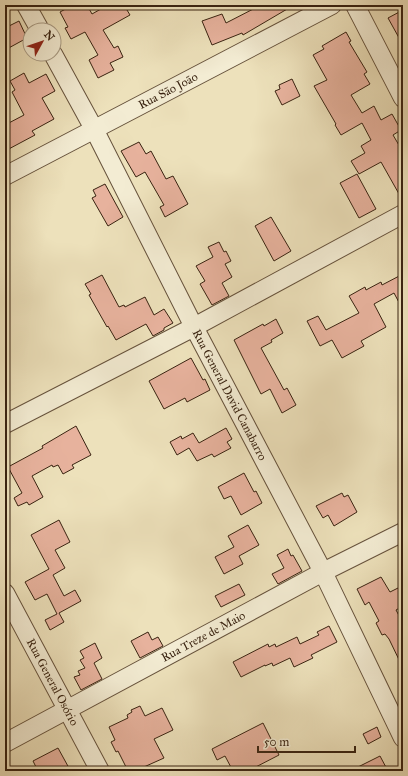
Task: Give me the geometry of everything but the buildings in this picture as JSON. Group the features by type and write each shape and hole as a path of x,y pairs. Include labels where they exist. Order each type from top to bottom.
{"street":[{"path":"26,5 36,22"},
{"name":"Rua São João","path":"5,176 332,5"},
{"path":"355,5 403,98"},
{"name":"Rua General David Canabarro","path":"57,62 94,129 194,326 323,572 403,738"},
{"path":"5,424 194,326 403,214"},
{"name":"Rua Treze de Maio","path":"5,743 323,572 403,532"},
{"name":"Rua General Osório","path":"5,593 100,771"}]}
